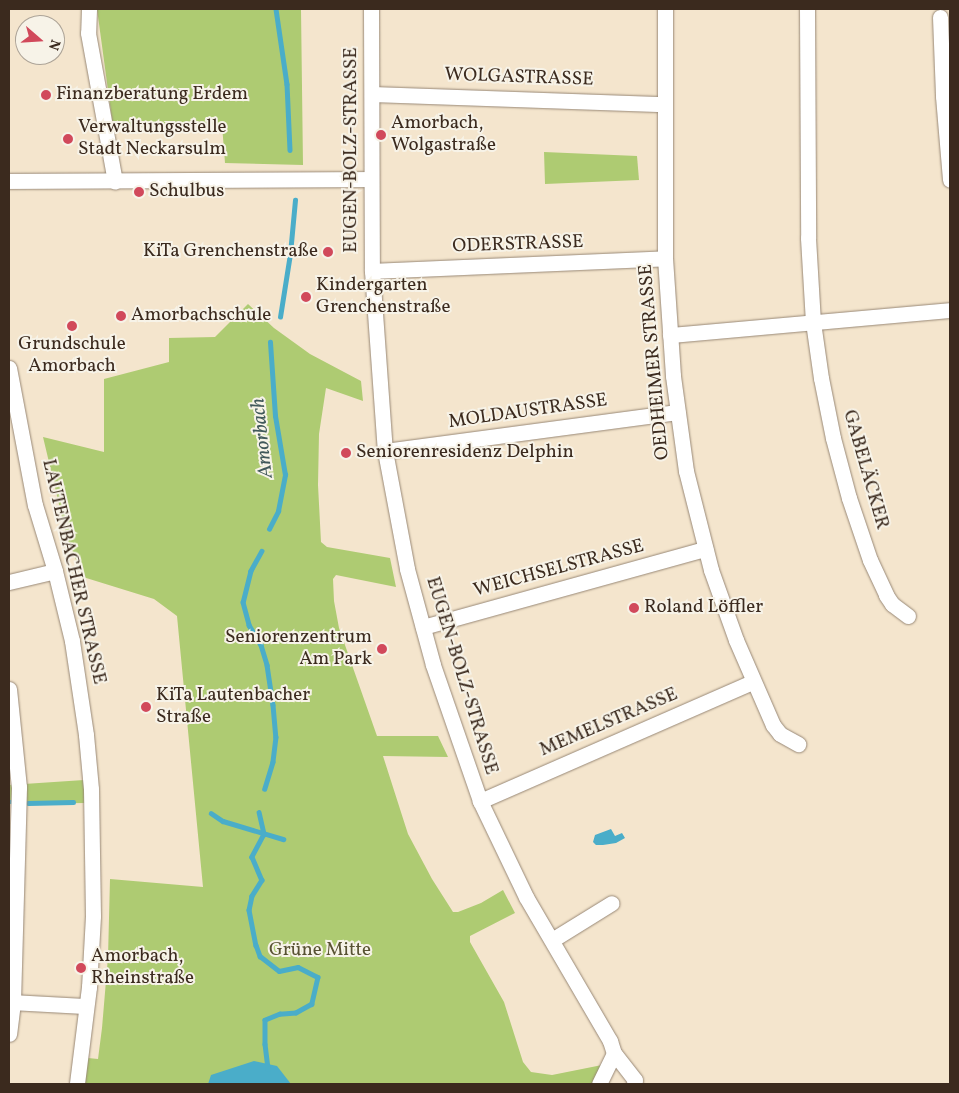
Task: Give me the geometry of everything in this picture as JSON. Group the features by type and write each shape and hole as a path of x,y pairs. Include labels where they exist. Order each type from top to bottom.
{"street":[{"path":"89,9 88,33 115,182"},
{"name":"EUGEN-BOLZ-STRASSE","path":"372,9 372,271 385,451 407,569 433,666 480,801 526,897 610,1041 614,1053 635,1080 634,1084"},
{"name":"OEDHEIMER STRASSE","path":"665,9 665,258 677,412 686,471 705,549 723,604 753,682 773,725 780,734 798,744"},
{"name":"GABELÄCKER","path":"807,9 807,156 813,322 830,421 850,498 870,560 892,604 908,616"},
{"path":"940,17 950,180"},
{"name":"WOLGASTRASSE","path":"372,94 664,104"},
{"path":"9,181 115,182 371,179"},
{"name":"ODERSTRASSE","path":"372,271 665,258"},
{"path":"670,335 950,310"},
{"name":"LAUTENBACHER STRASSE","path":"9,368 14,427 55,570 81,690 90,780 93,916 86,1006 77,1084"},
{"name":"MOLDAUSTRASSE","path":"385,451 677,412"},
{"name":"WEICHSELSTRASSE","path":"423,627 705,549"},
{"path":"9,582 55,570"},
{"name":"MEMELSTRASSE","path":"480,801 753,682"},
{"path":"9,689 19,787 9,1034"},
{"path":"552,940 612,903"},
{"path":"11,1002 86,1006"},
{"path":"599,1084 614,1053"}],"green space":[{"path":"97,9 301,9 303,165 225,163 222,125 113,127"},
{"path":"544,152 637,156 639,180 545,184"},
{"name":"Grüne Mitte","path":"248,304 274,328 310,354 361,381 363,401 326,388 319,434 318,485 321,542 327,547 390,558 396,587 336,575 333,579 334,601 339,628 377,736 438,736 448,757 383,756 408,834 432,879 453,912 458,912 481,903 503,890 515,913 470,936 470,942 504,1002 523,1062 531,1072 552,1075 602,1065 595,1084 83,1084 88,1058 98,1059 108,957 110,879 203,887 177,616 154,599 83,577 67,538 43,437 104,452 104,379 169,362 169,338 215,337"},
{"path":"84,780 85,803 9,804 9,785"}],"water":[{"path":"611,829 615,836 622,833 625,838 616,843 603,845 596,845 593,842 595,835"},
{"path":"254,1061 277,1066 291,1084 208,1084 211,1075"}],"waterway":[{"name":"Amorbach","path":"276,9 287,84 290,150"},
{"name":"Amorbach","path":"280,317 290,254 295,200"},
{"name":"Amorbach","path":"269,529 278,511 285,475 275,416 270,342"},
{"name":"Amorbach","path":"262,551 251,571 243,602 249,625 261,645 267,665 273,705 276,737 273,762 265,789"},
{"path":"28,803 73,802"},
{"name":"Amorbach","path":"259,812 264,834 252,857 262,880 252,896 249,910 256,945 260,956 279,971 298,967 318,977 312,1004 296,1013 280,1014 265,1020 268,1069"},
{"path":"211,813 223,821 283,839"}],"place":[{"name":"Finanzberatung Erdem","path":"46,95"},
{"name":"Amorbach, Wolgastraße","path":"381,135"},
{"name":"Verwaltungsstelle Stadt Neckarsulm","path":"68,139"},
{"name":"Schulbus","path":"139,192"},
{"name":"KiTa Grenchenstraße","path":"328,252"},
{"name":"Kindergarten Grenchenstraße","path":"306,297"},
{"name":"Amorbachschule","path":"121,316"},
{"name":"Grundschule Amorbach","path":"72,326"},
{"name":"Seniorenresidenz Delphin","path":"346,453"},
{"name":"Roland Löffler","path":"634,608"},
{"name":"Seniorenzentrum Am Park","path":"382,649"},
{"name":"KiTa Lautenbacher Straße","path":"146,707"},
{"name":"Amorbach, Rheinstraße","path":"81,968"}]}
